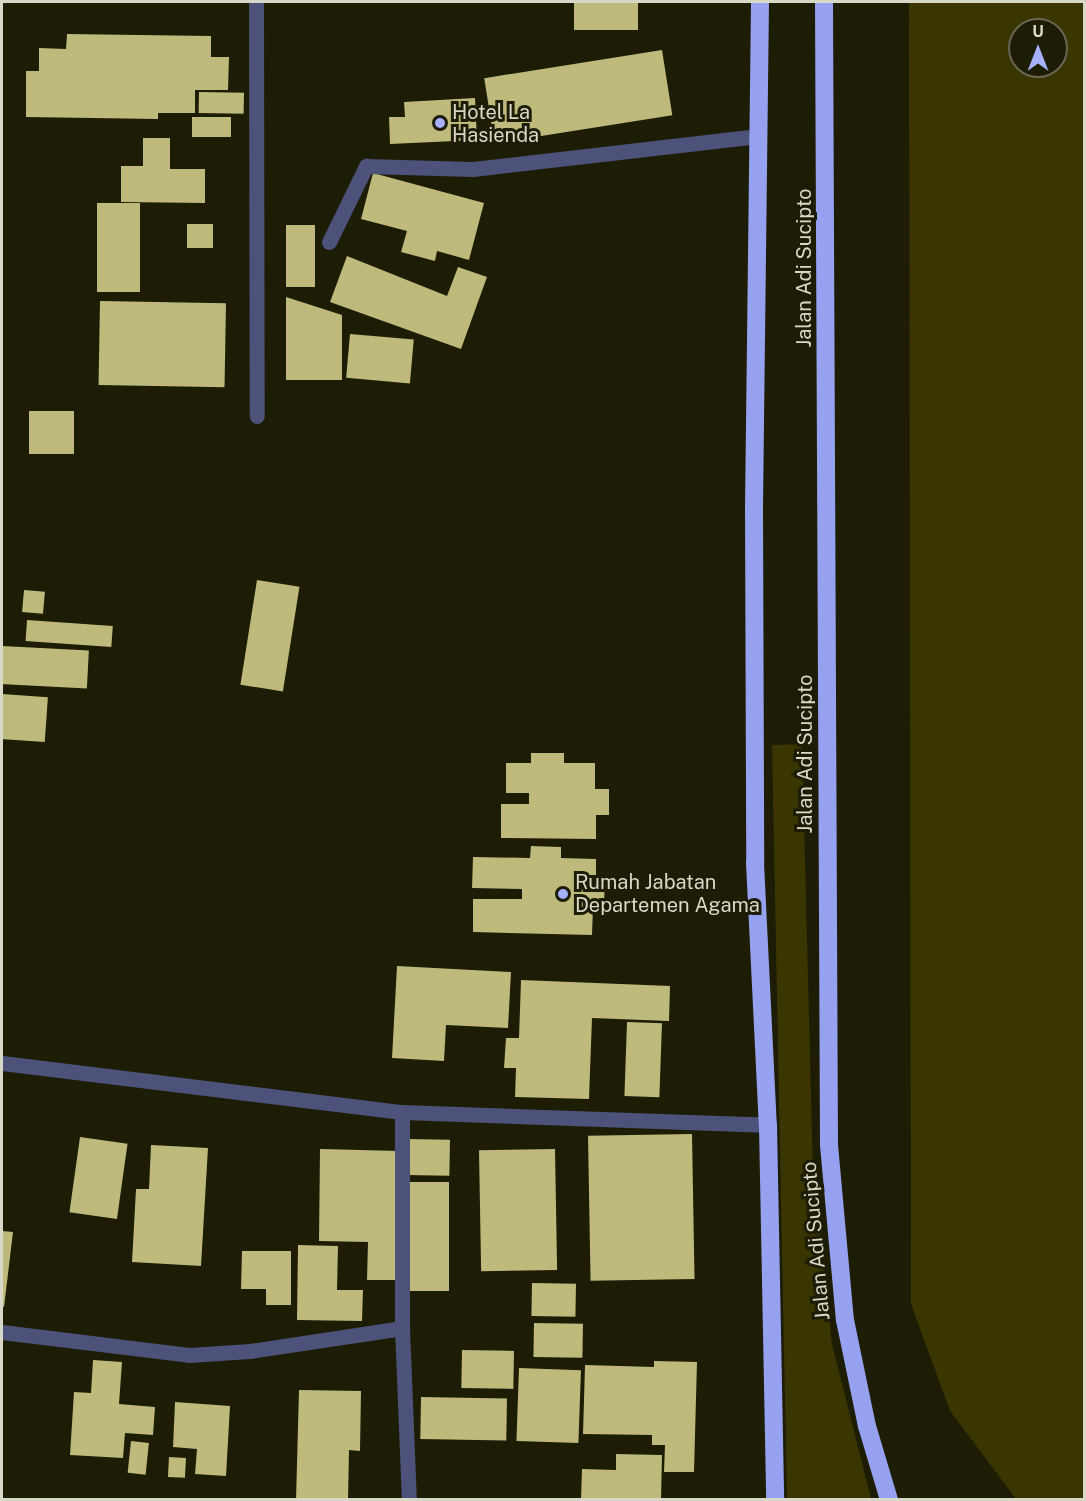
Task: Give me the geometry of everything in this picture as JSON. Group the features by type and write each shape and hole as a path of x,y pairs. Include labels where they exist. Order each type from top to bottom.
{"highway":[{"name":"Jalan Adi Sucipto","path":"760,2 754,508 755,851 768,1125 775,1500"},
{"name":"Jalan Adi Sucipto","path":"825,2 829,1145 845,1320 867,1426 889,1500"}],"street":[{"path":"256,2 258,416"},
{"path":"329,242 366,166 472,169 758,136"},
{"path":"2,1063 402,1113 768,1125"},
{"path":"402,1113 402,1328 409,1500"},
{"path":"2,1332 189,1355 250,1351 402,1328"}],"shaded area":[{"path":"909,2 1084,2 1084,1499 1016,1499 950,1411 911,1304"},
{"path":"802,744 813,1172 832,1344 871,1499 787,1499 772,745"}],"building":[{"path":"574,2 638,2 638,30 574,30"},
{"path":"67,34 211,36 211,57 229,57 228,90 195,90 195,113 158,113 158,119 26,117 26,71 39,71 39,48 66,49"},
{"path":"662,50 672,115 495,143 484,78"},
{"path":"199,92 244,93 244,114 199,113"},
{"path":"475,98 477,140 390,144 389,117 405,117 404,102"},
{"path":"192,117 231,117 231,137 192,137"},
{"path":"143,138 170,138 170,169 205,169 205,203 121,202 121,166 143,166"},
{"path":"373,173 484,203 469,260 437,251 435,261 401,252 407,231 361,219"},
{"path":"97,203 140,203 140,292 97,292"},
{"path":"187,224 213,224 213,248 187,248"},
{"path":"286,225 315,225 315,287 286,287"},
{"path":"347,256 447,296 458,267 487,277 461,349 330,302"},
{"path":"286,297 342,315 342,380 286,380"},
{"path":"100,301 226,303 225,387 99,385"},
{"path":"350,334 414,340 410,383 346,378"},
{"path":"29,411 74,411 74,454 29,454"},
{"path":"257,580 299,587 283,691 240,685"},
{"path":"24,590 45,592 43,614 22,612"},
{"path":"27,620 113,626 111,647 26,641"},
{"path":"2,646 89,651 87,689 2,684"},
{"path":"2,694 48,697 45,742 2,739"},
{"name":"Rumah Jabatan Departemen Agama","path":"531,753 564,753 564,763 595,763 595,789 609,789 609,815 596,815 596,839 501,838 501,804 529,804 529,793 506,793 506,763 531,763"},
{"name":"Rumah Jabatan Departemen Agama","path":"531,846 561,847 561,858 596,859 596,876 605,876 604,907 593,907 592,935 473,932 473,899 522,899 522,889 472,888 473,857 530,858"},
{"path":"397,966 511,972 508,1028 446,1025 444,1061 392,1058"},
{"path":"521,980 670,986 669,1021 592,1018 589,1099 515,1097 516,1068 504,1068 506,1038 519,1038"},
{"path":"627,1022 662,1023 659,1097 624,1096"},
{"path":"692,1134 695,1279 591,1281 588,1136"},
{"path":"80,1137 128,1144 117,1219 69,1212"},
{"path":"405,1139 450,1140 449,1176 404,1175"},
{"path":"151,1145 208,1148 201,1266 132,1262 136,1189 149,1189"},
{"path":"320,1149 400,1151 397,1280 367,1280 368,1242 319,1241"},
{"path":"555,1149 557,1270 481,1271 479,1150"},
{"path":"407,1182 449,1182 449,1291 407,1291"},
{"path":"2,1231 13,1232 4,1307 2,1306"},
{"path":"298,1245 338,1246 337,1290 363,1290 362,1321 297,1320"},
{"path":"242,1251 291,1251 291,1305 266,1305 266,1289 241,1289"},
{"path":"532,1283 576,1284 575,1317 531,1316"},
{"path":"534,1323 583,1324 582,1358 533,1357"},
{"path":"462,1350 514,1351 513,1389 461,1388"},
{"path":"93,1360 122,1362 119,1404 155,1407 153,1435 125,1433 123,1458 70,1455 74,1392 91,1393"},
{"path":"654,1361 697,1362 694,1472 664,1472 665,1445 652,1445 652,1435 583,1434 585,1365 654,1367"},
{"path":"519,1368 581,1370 578,1443 516,1441"},
{"path":"299,1390 361,1391 360,1451 349,1450 348,1500 296,1500"},
{"path":"421,1397 507,1399 506,1440 420,1439"},
{"path":"175,1402 230,1406 226,1476 195,1474 197,1449 173,1447"},
{"path":"131,1441 149,1443 146,1475 128,1473"},
{"path":"616,1454 662,1455 661,1500 581,1500 582,1469 616,1470"},
{"path":"169,1457 186,1458 185,1478 168,1477"}],"place":[{"name":"Hotel La Hasienda","path":"440,123"},
{"name":"Rumah Jabatan Departemen Agama","path":"563,894"}]}
